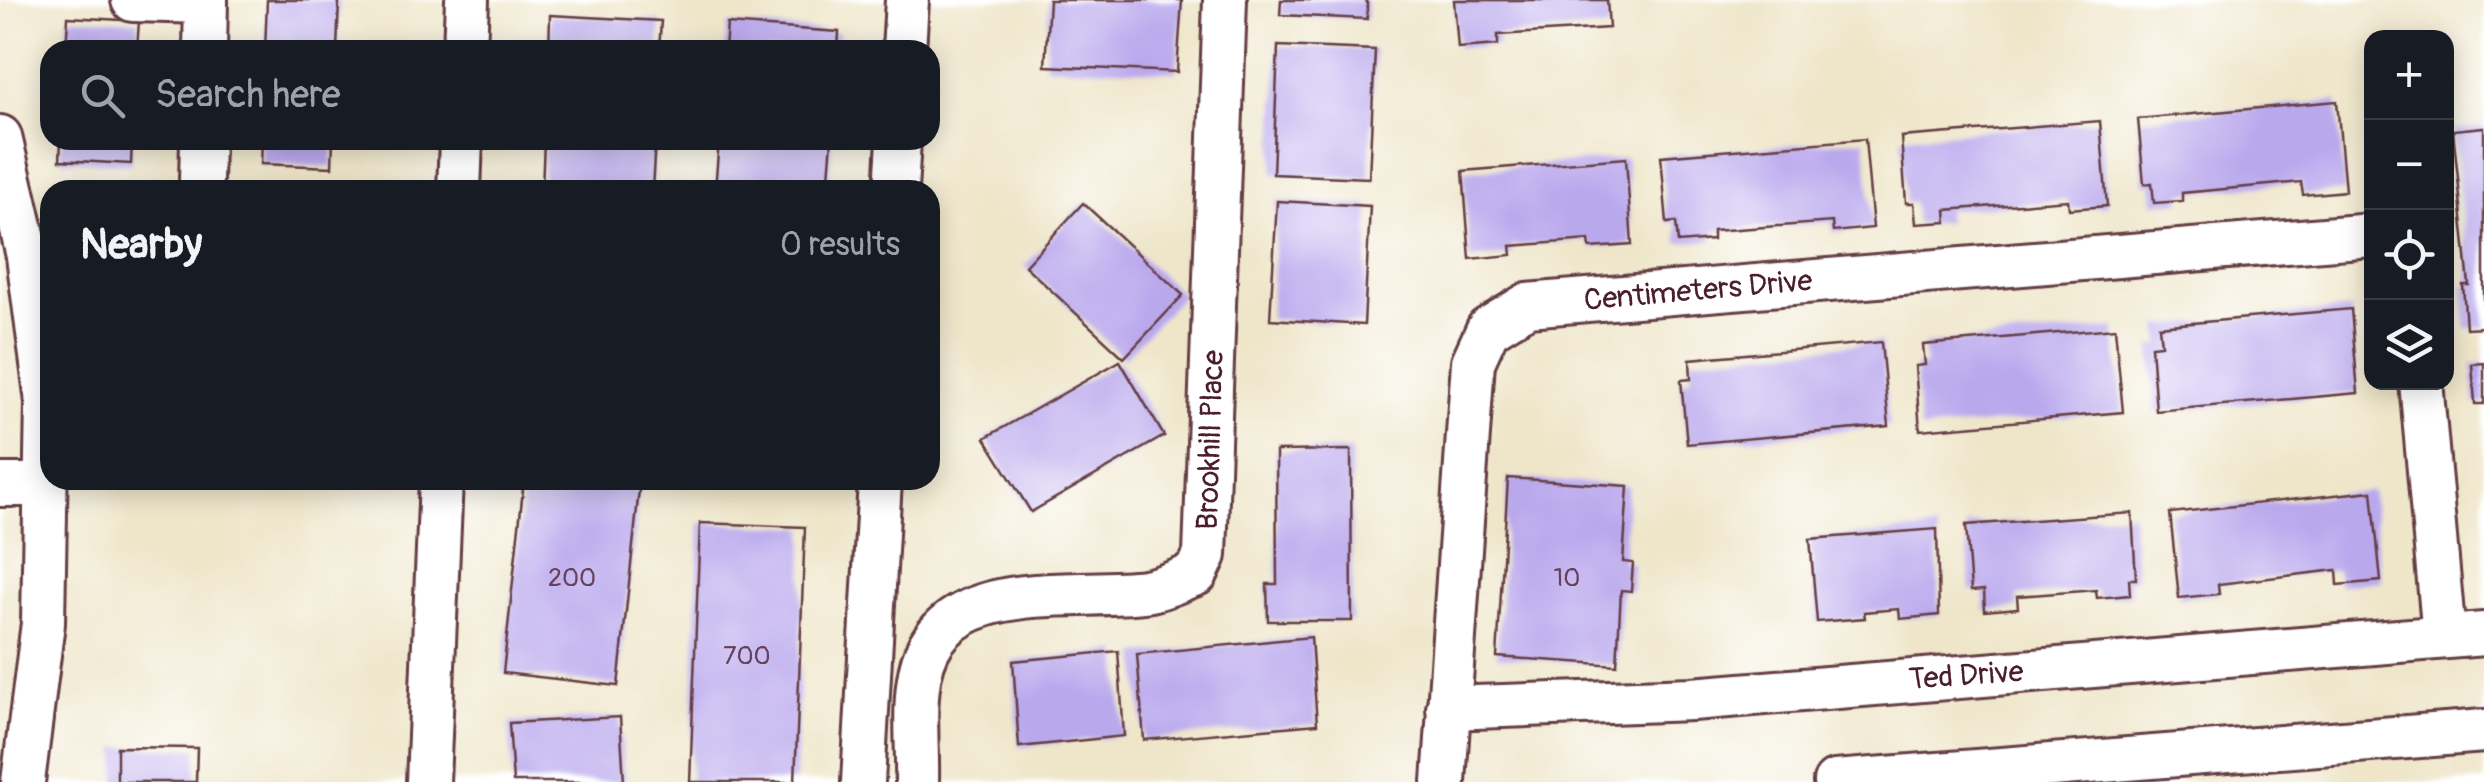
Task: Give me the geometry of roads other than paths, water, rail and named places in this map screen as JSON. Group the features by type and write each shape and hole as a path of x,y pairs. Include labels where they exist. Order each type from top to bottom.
{"street":[{"path":"133,0 206,1 204,40"},
{"path":"465,40 467,0"},
{"path":"905,40 907,0"},
{"name":"Brookhill Place","path":"917,782 919,675 930,642 958,614 1012,598 1149,591 1196,574 1205,555 1225,0"},
{"path":"0,137 28,256 40,332"},
{"path":"459,180 461,150"},
{"path":"897,180 898,150"},
{"name":"Centimeters Drive","path":"1444,782 1473,362 1488,329 1527,305 2364,236"},
{"path":"2423,390 2464,636"},
{"path":"0,485 40,485"},
{"path":"22,782 43,623 46,490"},
{"path":"428,782 441,490"},
{"path":"863,782 879,490"},
{"name":"Ted Drive","path":"1448,708 1692,699 2464,636"},
{"path":"1836,782 2484,731"}]}
